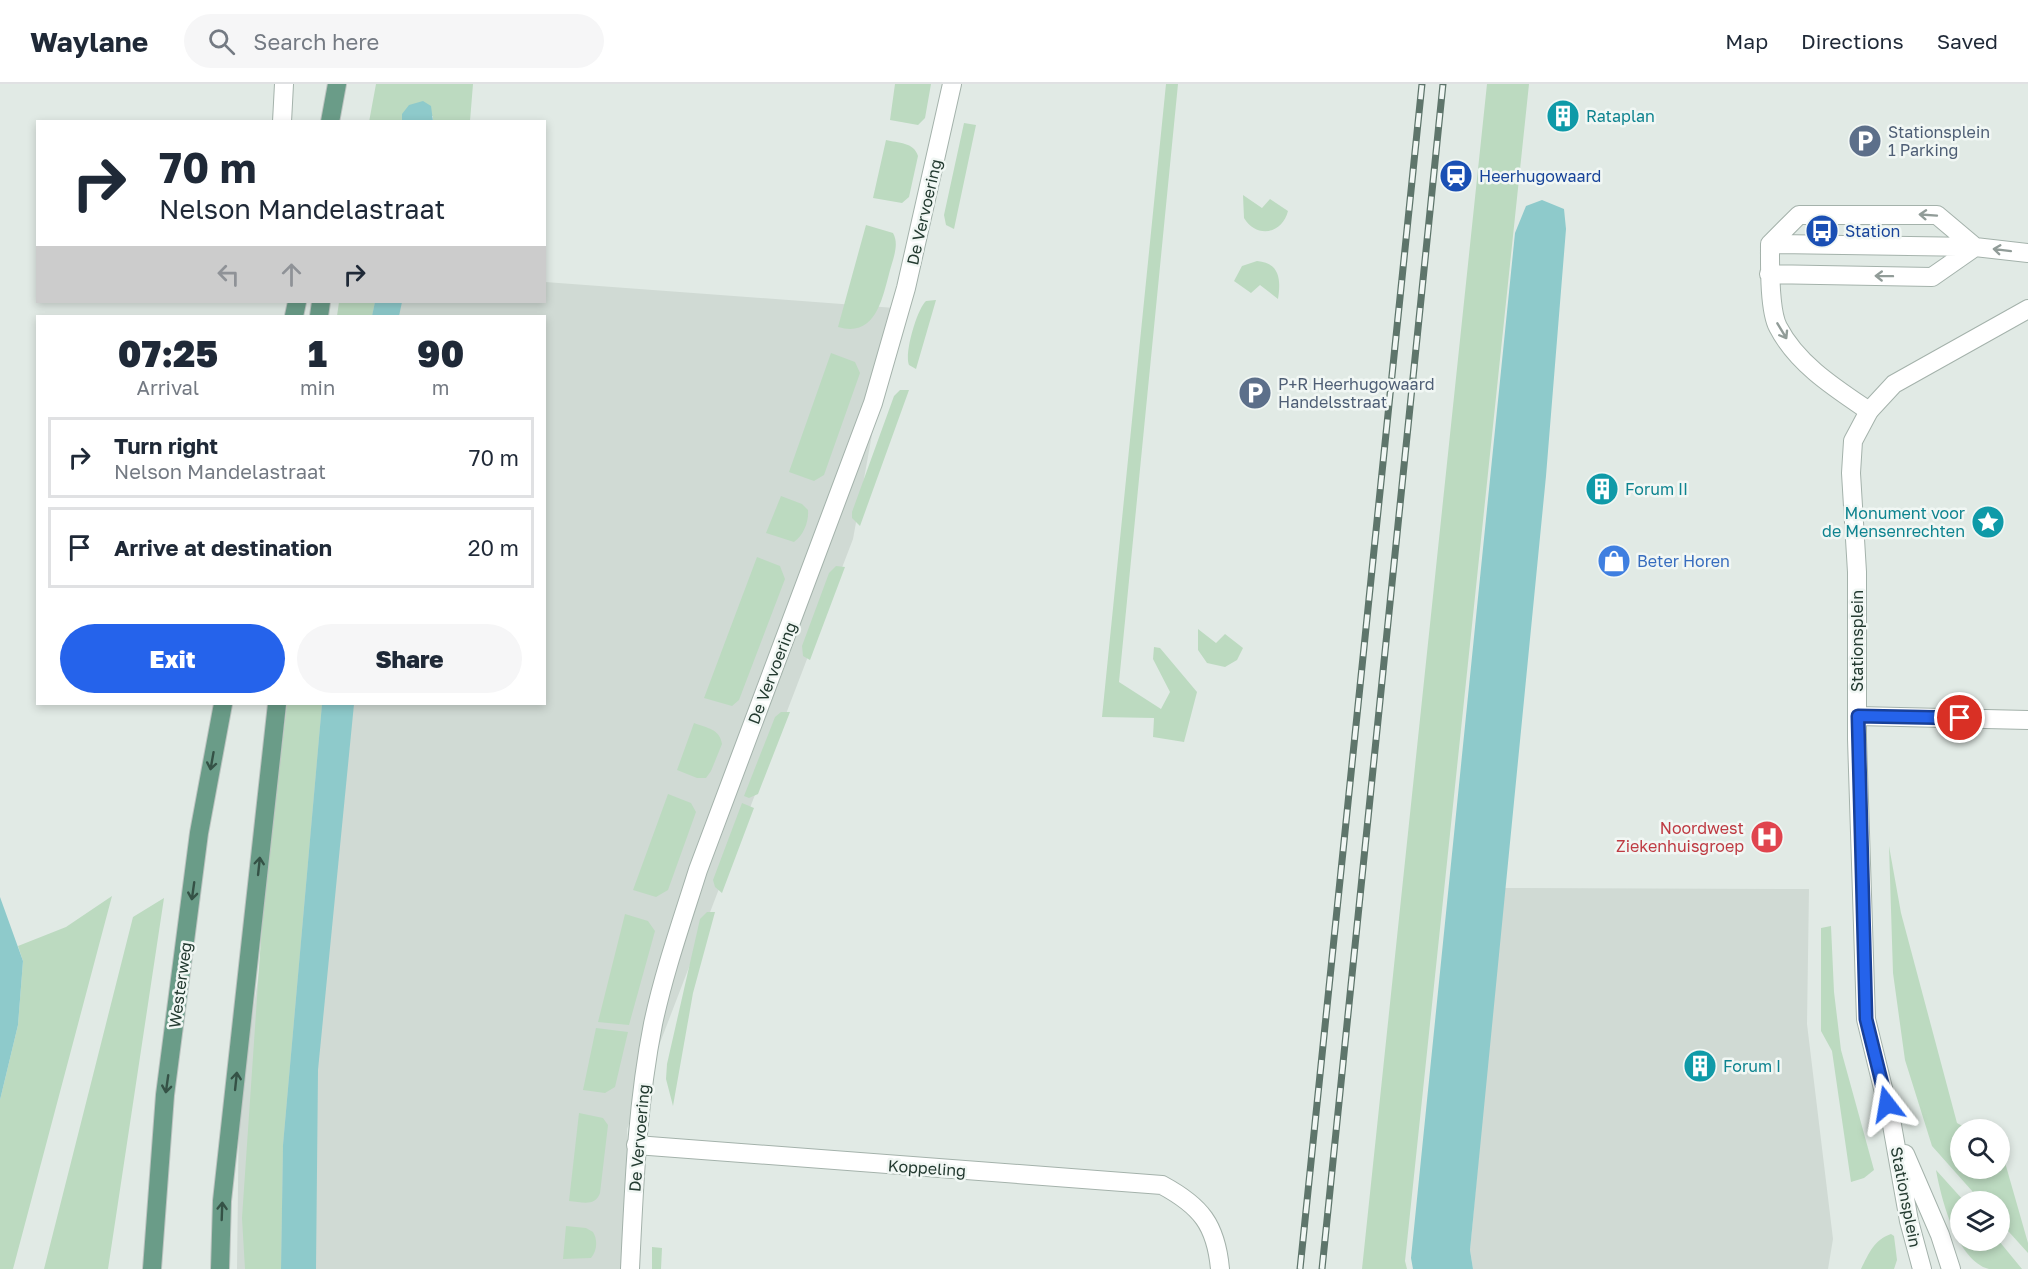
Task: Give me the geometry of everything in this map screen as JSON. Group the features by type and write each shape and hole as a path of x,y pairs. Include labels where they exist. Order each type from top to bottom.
{"main road":[{"path":"330,120 337,84"},
{"path":"340,120 344,84"},
{"name":"Westerweg","path":"152,1269 165,1095 199,833 223,705"},
{"path":"220,1269 224,1191 277,705"}],"street":[{"path":"282,120 284,84"},
{"name":"De Vervoering","path":"630,1269 636,1144 654,1022 673,949 702,859 873,403 906,288 951,84"},
{"path":"1869,411 1803,363 1777,326 1770,274 1770,244 1799,215 1937,214 1975,247"},
{"path":"1770,244 1975,247 2028,253"},
{"path":"1770,274 1932,277 1975,247"},
{"name":"Stationsplein","path":"1922,1269 1909,1221 1892,1125 1866,1019 1858,716 1857,572 1851,473 1853,441 1869,411 1894,384 1911,372 2028,309"},
{"path":"1858,716 2028,720"},
{"name":"Stationsplein","path":"1892,1125 1940,1235 1951,1269"},
{"name":"Koppeling","path":"636,1144 1162,1185 1187,1199 1206,1219 1218,1245 1220,1269"}],"shaded area":[{"path":"546,282 895,308 853,539 627,1129 631,1269 237,1269 239,1103 300,705 546,705 546,315 358,315 360,303 546,303"},
{"path":"1503,888 1809,889 1807,1024 1833,1239 1828,1269 1473,1269 1470,1250"}],"green space":[{"path":"376,84 473,84 470,120 433,120 433,116 402,114 402,120 369,120"},
{"path":"895,84 931,84 925,118 918,125 890,120"},
{"path":"1166,84 1178,84 1119,682 1161,709 1170,692 1153,659 1154,647 1160,648 1197,692 1184,742 1153,737 1154,718 1102,717"},
{"path":"1487,84 1529,84 1405,1261 1407,1269 1362,1269"},
{"path":"964,123 976,125 954,229 946,225 944,215"},
{"path":"886,140 913,148 918,156 909,197 902,203 873,198"},
{"path":"1243,195 1262,208 1270,199 1288,211 1285,219 1275,229 1269,231 1262,231 1249,225 1244,218"},
{"path":"866,225 893,233 896,248 880,305 875,314 861,327 851,329 838,327"},
{"path":"1257,261 1265,262 1275,269 1279,279 1278,299 1260,285 1251,293 1234,281 1242,266"},
{"path":"936,300 916,369 909,365 908,359 912,332 922,306 926,301"},
{"path":"339,303 375,303 372,315 337,315"},
{"path":"831,353 855,362 860,373 824,475 814,481 789,472"},
{"path":"900,390 909,390 860,526 852,518 852,512 894,396"},
{"path":"781,496 802,504 808,510 805,528 794,542 766,533"},
{"path":"757,557 780,566 785,579 739,700 732,706 704,698"},
{"path":"836,566 845,567 810,660 803,656 802,646 829,573"},
{"path":"1198,629 1216,643 1225,634 1243,648 1237,660 1225,667 1207,663 1198,650"},
{"path":"287,705 322,705 283,1145 281,1269 245,1269 242,1218 264,895"},
{"path":"781,712 790,712 758,794 749,798 744,796 775,717"},
{"path":"694,723 716,732 721,739 722,744 706,778 697,778 677,770"},
{"path":"668,794 691,803 696,812 668,890 656,897 633,890"},
{"path":"742,803 754,808 722,893 715,887 713,880"},
{"path":"1889,846 1901,913 1956,1119 1950,1119 1950,1166 1932,1146 1905,1060 1893,973"},
{"path":"112,896 13,1269 0,1269 0,1100 18,1025 23,961 18,946 66,927"},
{"path":"164,898 108,1269 44,1269 133,917"},
{"path":"707,912 715,912 693,993 673,1106 666,1079 667,1064 700,919"},
{"path":"625,914 648,921 655,931 629,1025 598,1022"},
{"path":"1831,926 1834,992 1841,1050 1874,1170 1864,1178 1851,1182 1832,1051 1821,1031 1821,928"},
{"path":"596,1028 628,1032 615,1087 605,1093 583,1090"},
{"path":"579,1113 603,1118 608,1125 600,1193 595,1200 588,1203 569,1201"},
{"path":"1936,1170 1955,1191 1950,1191 1950,1221"},
{"path":"1961,1179 2010,1179 2028,1243 2028,1253 2010,1233 2010,1191 1972,1191"},
{"path":"566,1226 586,1228 593,1232 596,1245 591,1258 563,1259"},
{"path":"1891,1234 1894,1236 1897,1260 1894,1269 1861,1269 1876,1243"},
{"path":"652,1247 662,1248 661,1269 652,1269"},
{"path":"1966,1251 2007,1251 2022,1269 1989,1269 1978,1264"}],"water":[{"path":"423,101 431,106 433,120 402,120 402,114 409,105"},
{"path":"1542,200 1564,209 1566,229 1546,476 1470,1250 1473,1269 1413,1269 1411,1258 1515,233 1526,206"},
{"path":"375,303 402,303 399,315 372,315"},
{"path":"322,705 354,705 318,1070 316,1269 281,1269 283,1145"},
{"path":"0,897 23,961 18,1025 0,1100"}],"railway":[{"path":"1300,1269 1422,84"},
{"path":"1322,1269 1443,84"}],"place":[{"name":"Rataplan","path":"1563,116"},
{"name":"Stationsplein 1 Parking","path":"1865,141"},
{"name":"Heerhugowaard","path":"1456,176"},
{"name":"Station","path":"1822,231"},
{"name":"P+R Heerhugowaard Handelsstraat","path":"1255,393"},
{"name":"Forum II","path":"1602,489"},
{"name":"Monument voor de Mensenrechten","path":"1988,522"},
{"name":"Beter Horen","path":"1614,561"},
{"name":"Noordwest Ziekenhuisgroep","path":"1767,837"},
{"name":"Forum I","path":"1700,1066"}],"route":[{"path":"1887,1104 1866,1019 1858,716 1960,718"}]}
